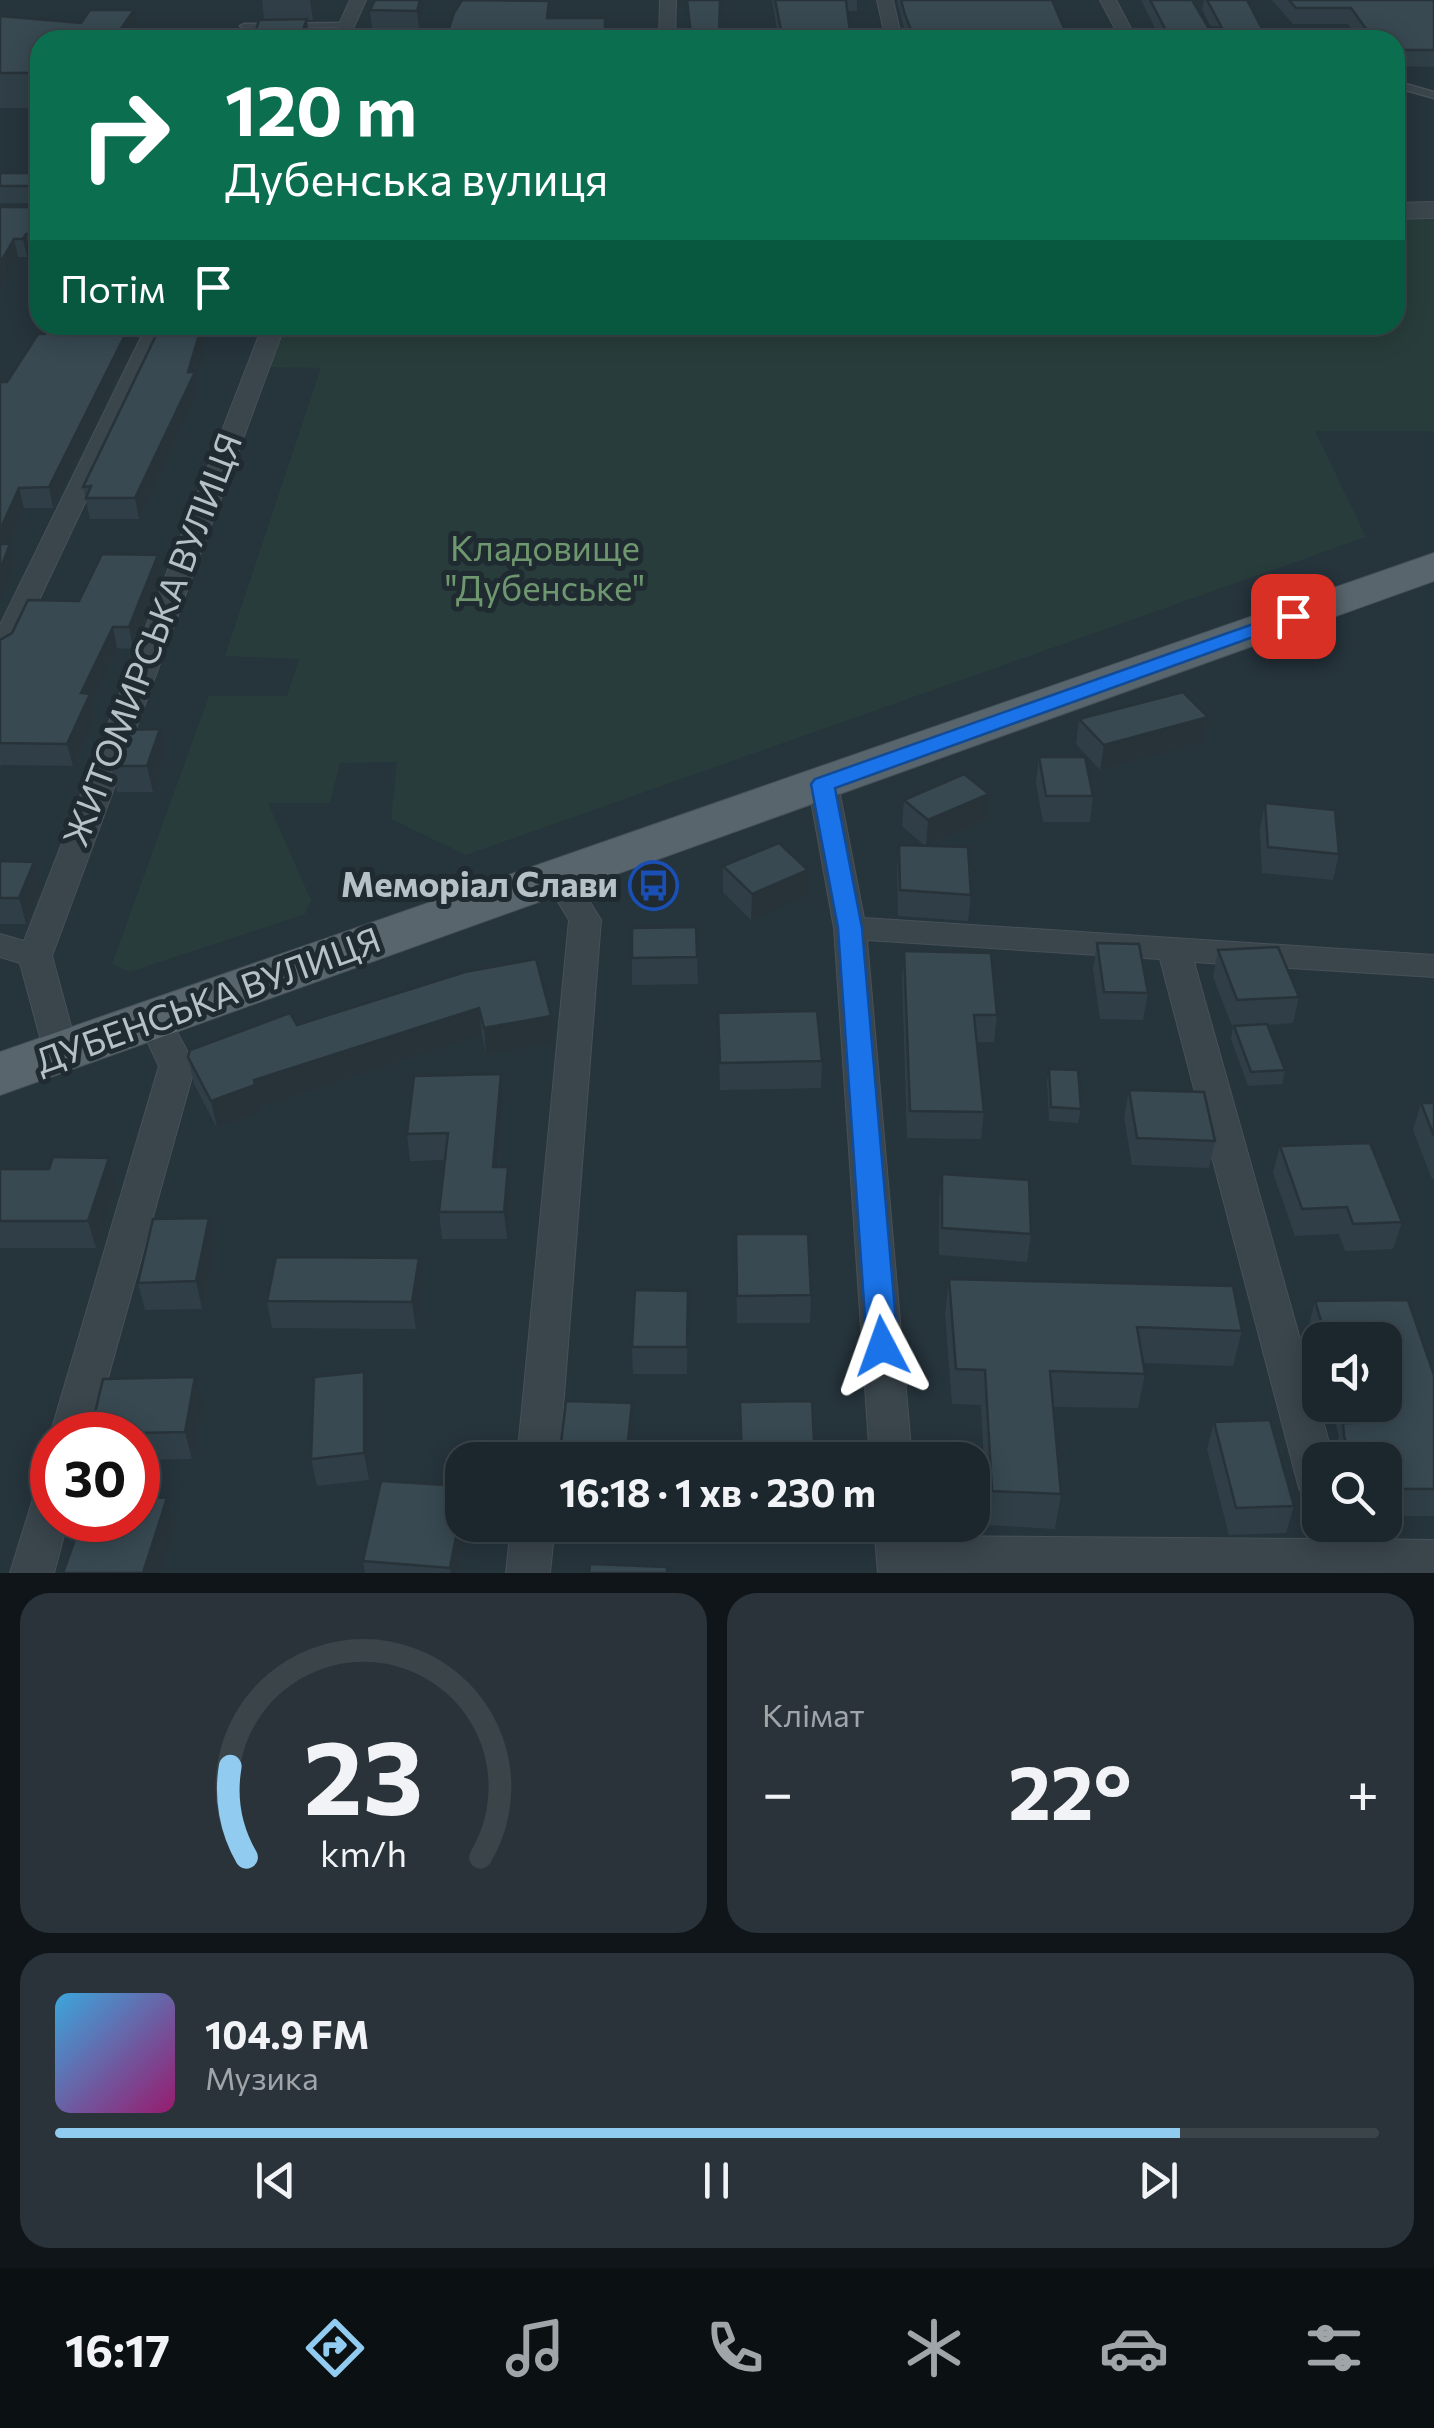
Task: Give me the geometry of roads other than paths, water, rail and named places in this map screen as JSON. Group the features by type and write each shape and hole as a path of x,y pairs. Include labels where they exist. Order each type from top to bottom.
{"main road":[{"name":"ДУБЕНСЬКА ВУЛИЦЯ","path":"0,1074 1434,566"}],"street":[{"path":"344,30 358,0"},
{"path":"667,30 668,0"},
{"path":"885,0 892,30"},
{"path":"1108,0 1124,30"},
{"path":"1405,211 1434,210"},
{"path":"0,653 153,335"},
{"name":"ЖИТОМИРСЬКА ВУЛИЦЯ","path":"35,956 270,335"},
{"path":"823,784 850,928 890,1442"},
{"path":"540,1442 586,920 559,877"},
{"path":"850,928 1434,966"},
{"path":"0,945 35,956 61,1052"},
{"path":"1174,948 1308,1442"},
{"path":"78,1412 177,1066 155,1022"},
{"path":"32,1573 40,1542"},
{"path":"528,1573 531,1542"},
{"path":"898,1552 1337,1552 1434,1560"}],"lane":[{"path":"244,26 310,30"},
{"path":"1405,87 1434,95"}],"place":[{"name":"Меморіал Слави","path":"653,885"}],"park label":[{"name":"Кладовище \"Дубенське\"","path":"545,569"}]}
